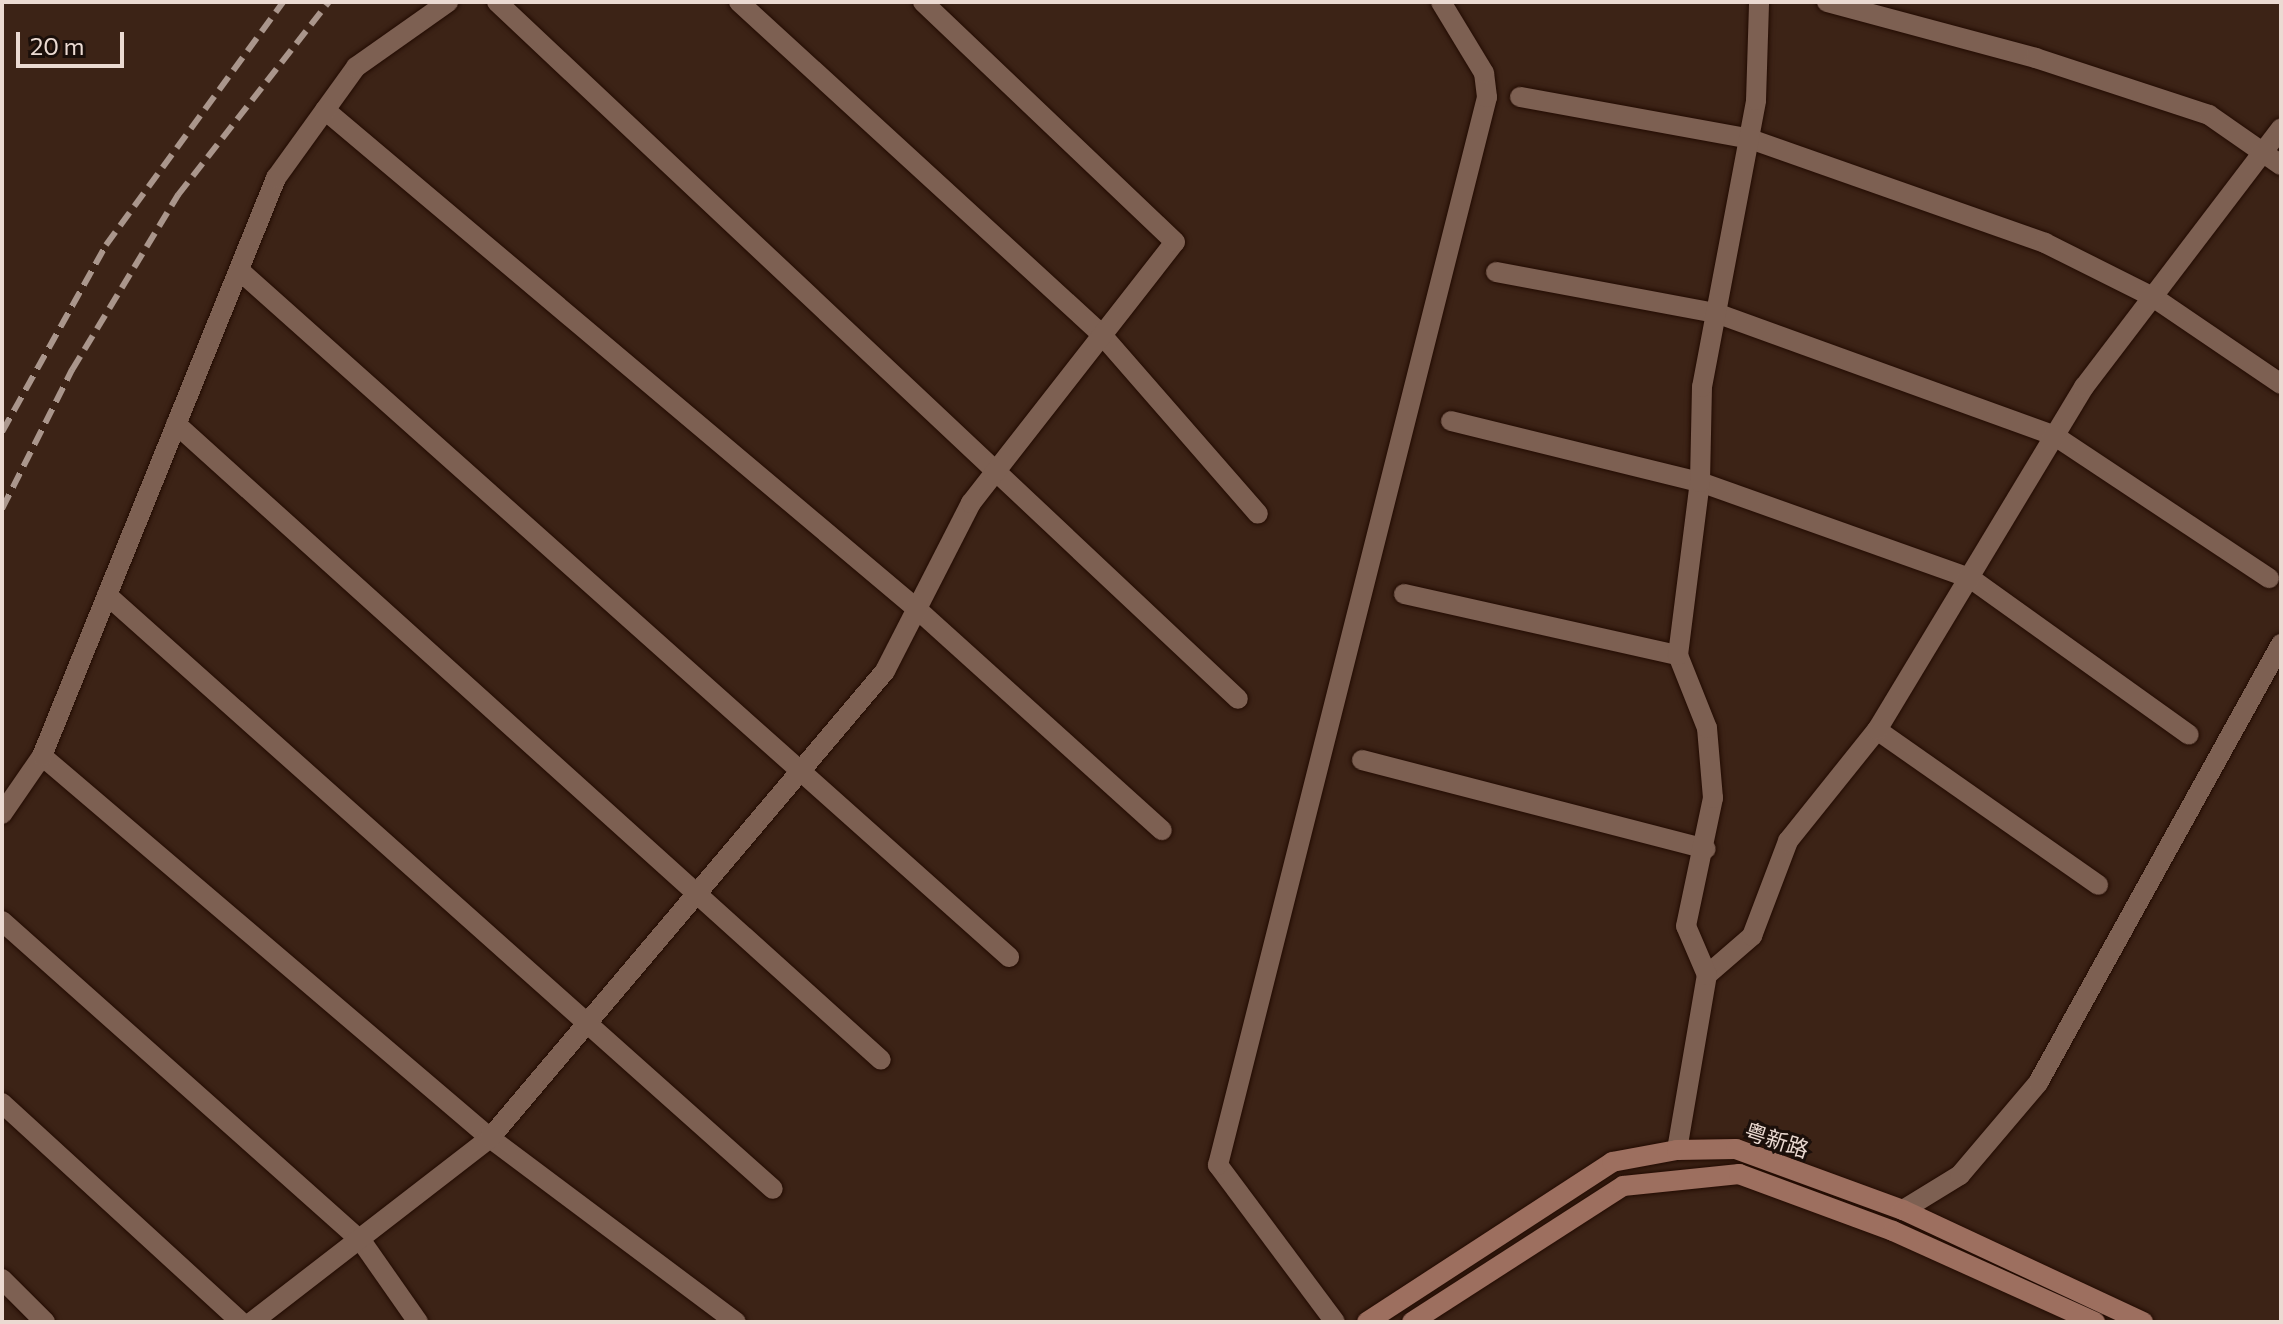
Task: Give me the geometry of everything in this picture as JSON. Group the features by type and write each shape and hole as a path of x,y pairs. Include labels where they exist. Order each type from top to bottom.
{"street":[{"path":"2,814 42,756 276,178 356,67 448,2"},
{"path":"497,2 1238,699"},
{"path":"739,2 1102,335 1258,514"},
{"path":"252,1322 490,1138 885,671 971,503 1175,242 923,2"},
{"path":"1335,1322 1218,1165 1487,97 1484,73 1441,2"},
{"path":"1677,1150 1707,975 1686,926 1706,849 1713,798 1707,728 1678,655 1700,482 1702,387 1750,139 1759,2"},
{"path":"1827,2 2036,58 2209,115 2281,165"},
{"path":"1520,97 1750,139 2045,243 2153,297 2281,384"},
{"path":"325,110 917,609 1162,830"},
{"path":"1707,975 1752,936 1788,841 1877,730 2055,436 2153,297 2281,128"},
{"path":"239,270 1009,957"},
{"path":"1496,272 1716,313 2055,436 2269,578"},
{"path":"1451,421 1700,482 1970,578 2189,735"},
{"path":"176,424 881,1060"},
{"path":"1404,594 1678,655"},
{"path":"107,595 773,1189"},
{"path":"1903,1210 1960,1175 2038,1083 2281,644"},
{"path":"1877,730 2098,885"},
{"path":"42,756 490,1138 736,1322"},
{"path":"1362,760 1706,849"},
{"path":"2,921 360,1240 418,1322"},
{"path":"2,1103 241,1322"},
{"name":"粤新路","path":"1367,1322 1612,1162 1677,1150 1736,1149 1903,1210 2143,1322"},
{"name":"粤新路","path":"1412,1322 1623,1186 1739,1174 1893,1231 2095,1322"},
{"path":"2,1279 45,1322"}],"railway":[{"path":"2,432 106,245 283,2"},
{"path":"2,509 72,370 178,195 329,2"}]}
